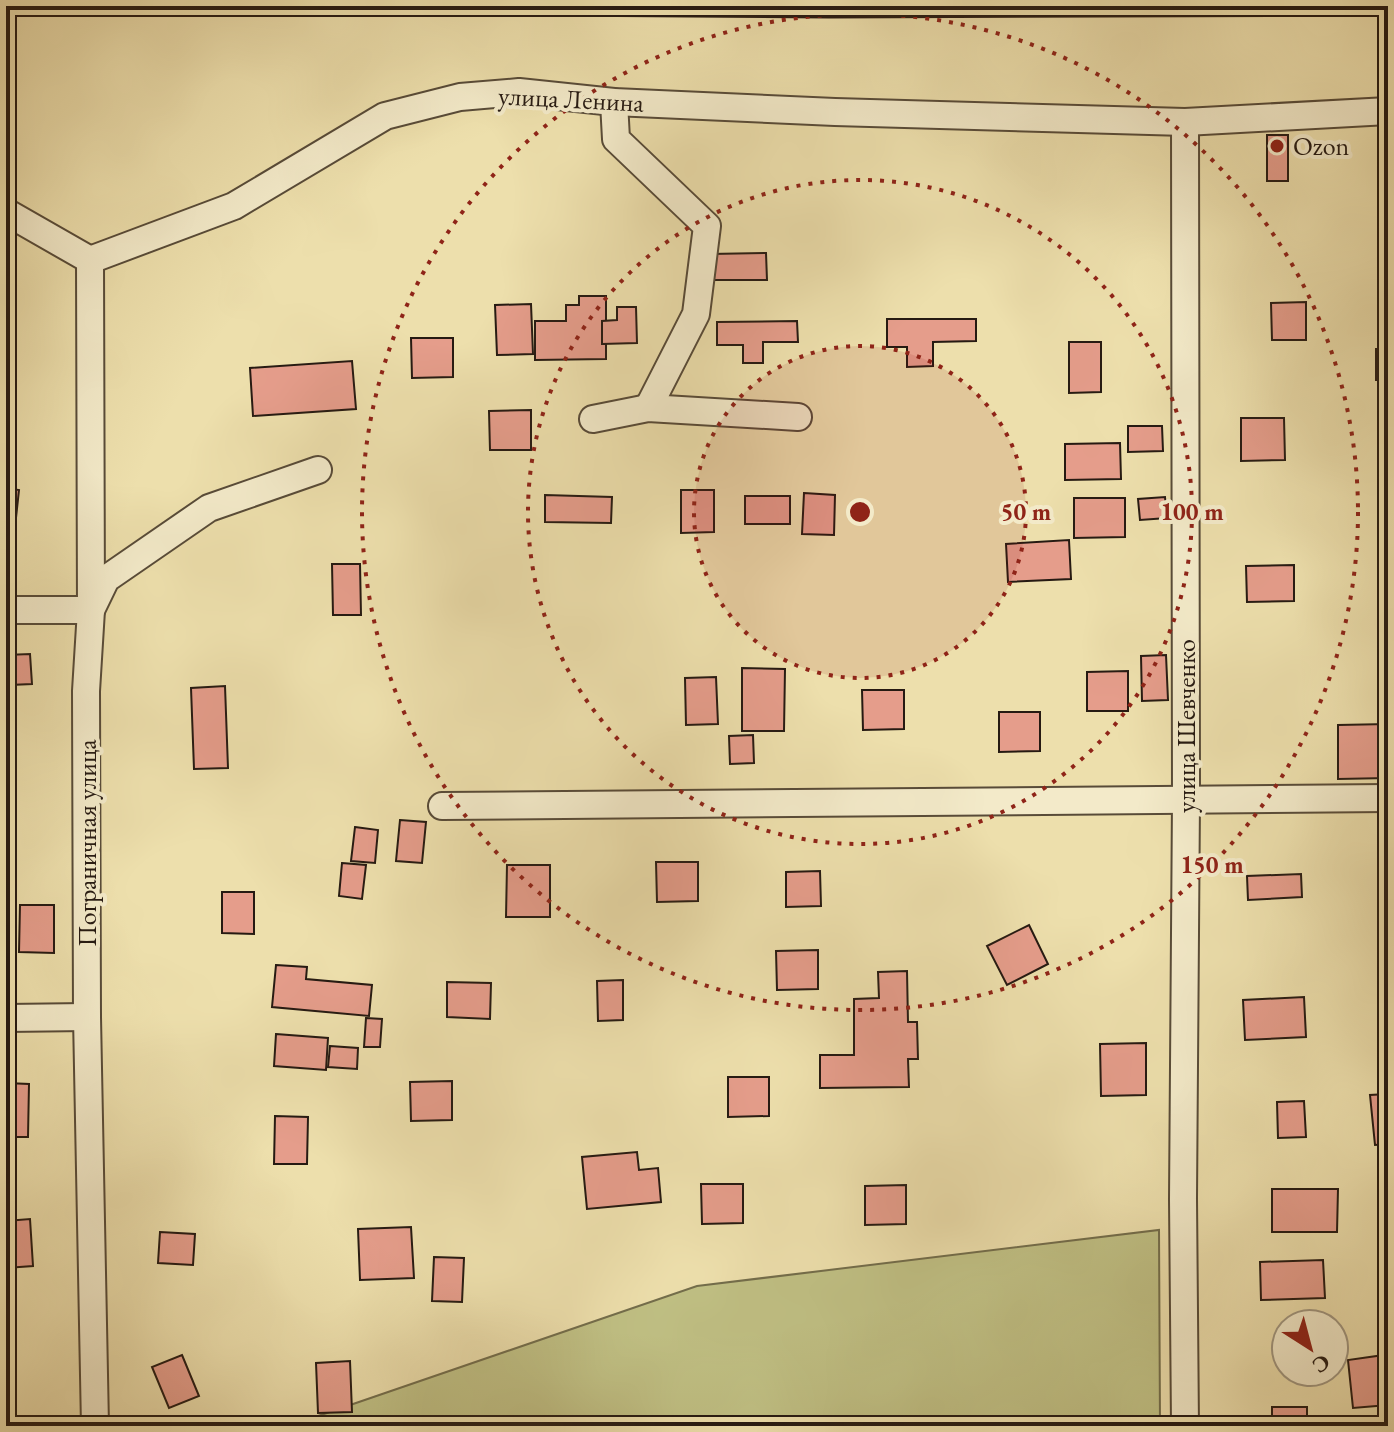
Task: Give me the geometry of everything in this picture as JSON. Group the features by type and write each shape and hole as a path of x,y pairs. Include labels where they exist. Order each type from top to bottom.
{"street":[{"name":"улица Ленина","path":"90,260 234,206 385,116 460,97 519,92 614,102 835,112 1185,122 1388,111"},
{"path":"614,102 616,139 707,226 696,314 648,408"},
{"name":"улица Шевченко","path":"1185,122 1185,1426"},
{"path":"6,212 90,260"},
{"name":"Пограничная улица","path":"90,260 87,1017 95,1426"},
{"path":"593,419 648,408 798,417"},
{"path":"6,610 91,610 106,579 209,508 318,470"},
{"path":"442,806 1388,798"},
{"path":"6,1018 87,1017"}],"green space":[{"path":"1159,1230 1160,1426 289,1426 697,1286"}],"building":[{"path":"1267,135 1288,135 1288,181 1267,181"},
{"path":"766,253 767,280 710,280 710,254"},
{"path":"579,296 606,296 602,344 606,344 606,359 535,360 535,321 566,321 566,305 579,305"},
{"path":"1306,302 1306,340 1272,340 1271,303"},
{"path":"531,304 533,354 497,355 495,305"},
{"path":"617,307 636,307 637,343 602,344 602,321 617,320"},
{"path":"887,319 976,319 976,341 933,342 933,366 907,367 907,347 887,347"},
{"path":"797,321 798,342 763,342 763,363 743,363 743,345 717,345 717,322"},
{"path":"411,338 453,338 453,377 412,378"},
{"path":"1069,342 1101,342 1101,392 1069,393"},
{"path":"1376,349 1387,349 1388,380 1376,380"},
{"path":"352,361 356,409 253,416 250,368"},
{"path":"531,410 531,450 490,450 489,411"},
{"path":"1241,418 1284,418 1285,460 1241,461"},
{"path":"1128,426 1162,426 1163,451 1128,452"},
{"path":"1120,443 1121,479 1065,480 1065,444"},
{"path":"6,488 19,490 15,527 6,526"},
{"path":"681,490 714,490 714,532 681,533"},
{"path":"804,493 835,495 834,535 802,534"},
{"path":"545,495 612,497 611,523 545,522"},
{"path":"745,496 790,496 790,524 745,524"},
{"path":"1165,497 1167,518 1140,520 1138,499"},
{"path":"1074,498 1125,498 1125,537 1074,538"},
{"path":"1069,540 1071,579 1008,582 1006,544"},
{"path":"332,564 360,564 361,615 333,615"},
{"path":"1294,565 1294,601 1247,602 1246,566"},
{"path":"30,654 32,684 10,685 11,705 6,705 6,655"},
{"path":"1166,655 1168,700 1142,701 1141,656"},
{"path":"742,668 785,669 784,731 742,731"},
{"path":"1128,671 1128,711 1087,711 1087,672"},
{"path":"716,677 718,724 686,725 685,678"},
{"path":"225,686 228,768 194,769 191,688"},
{"path":"862,690 904,690 904,729 863,730"},
{"path":"999,712 1040,712 1040,751 999,752"},
{"path":"1388,724 1388,778 1338,779 1338,725"},
{"path":"753,735 754,763 730,764 729,736"},
{"path":"400,820 426,822 422,863 396,861"},
{"path":"355,827 378,830 375,863 351,861"},
{"path":"656,862 698,862 698,901 657,902"},
{"path":"342,863 366,865 362,899 339,896"},
{"path":"507,865 550,865 550,917 506,917"},
{"path":"820,871 821,906 786,907 786,872"},
{"path":"1301,874 1302,897 1248,900 1247,876"},
{"path":"222,892 254,892 254,934 222,933"},
{"path":"20,905 54,905 54,953 19,952"},
{"path":"1029,925 1048,964 1007,985 987,946"},
{"path":"818,950 818,989 777,990 776,951"},
{"path":"276,965 307,967 306,979 372,985 369,1016 272,1007"},
{"path":"907,971 908,1022 917,1022 918,1059 908,1059 909,1087 820,1088 820,1055 854,1055 854,999 879,998 878,972"},
{"path":"623,980 623,1020 598,1021 597,981"},
{"path":"447,982 491,983 490,1019 447,1017"},
{"path":"1304,997 1306,1037 1245,1040 1243,1000"},
{"path":"366,1018 382,1019 380,1047 364,1047"},
{"path":"276,1034 328,1038 326,1070 274,1066"},
{"path":"1146,1043 1146,1095 1101,1096 1100,1044"},
{"path":"330,1046 358,1048 357,1069 328,1067"},
{"path":"728,1077 769,1077 769,1116 728,1117"},
{"path":"452,1081 452,1120 411,1121 410,1082"},
{"path":"6,1083 29,1084 28,1137 6,1137"},
{"path":"1387,1094 1388,1144 1375,1145 1370,1095"},
{"path":"1304,1101 1306,1137 1278,1138 1277,1102"},
{"path":"275,1116 308,1117 307,1164 274,1164"},
{"path":"637,1152 639,1170 658,1168 661,1202 587,1209 582,1157"},
{"path":"701,1184 743,1184 743,1223 702,1224"},
{"path":"906,1185 906,1224 865,1225 865,1186"},
{"path":"1272,1189 1338,1189 1337,1232 1272,1232"},
{"path":"30,1219 33,1266 6,1268 6,1221"},
{"path":"411,1227 414,1278 360,1280 358,1229"},
{"path":"160,1232 195,1234 193,1265 158,1263"},
{"path":"434,1257 464,1258 462,1302 432,1301"},
{"path":"1323,1260 1325,1298 1261,1300 1260,1262"},
{"path":"182,1355 199,1396 169,1408 152,1367"},
{"path":"1384,1355 1388,1405 1353,1408 1350,1360"},
{"path":"350,1361 352,1412 318,1413 316,1363"},
{"path":"1272,1407 1307,1407 1307,1426 1272,1426"}],"railway":[{"path":"6,8 829,14 1388,12"}],"place":[{"name":"Ozon","path":"1277,146"}]}
